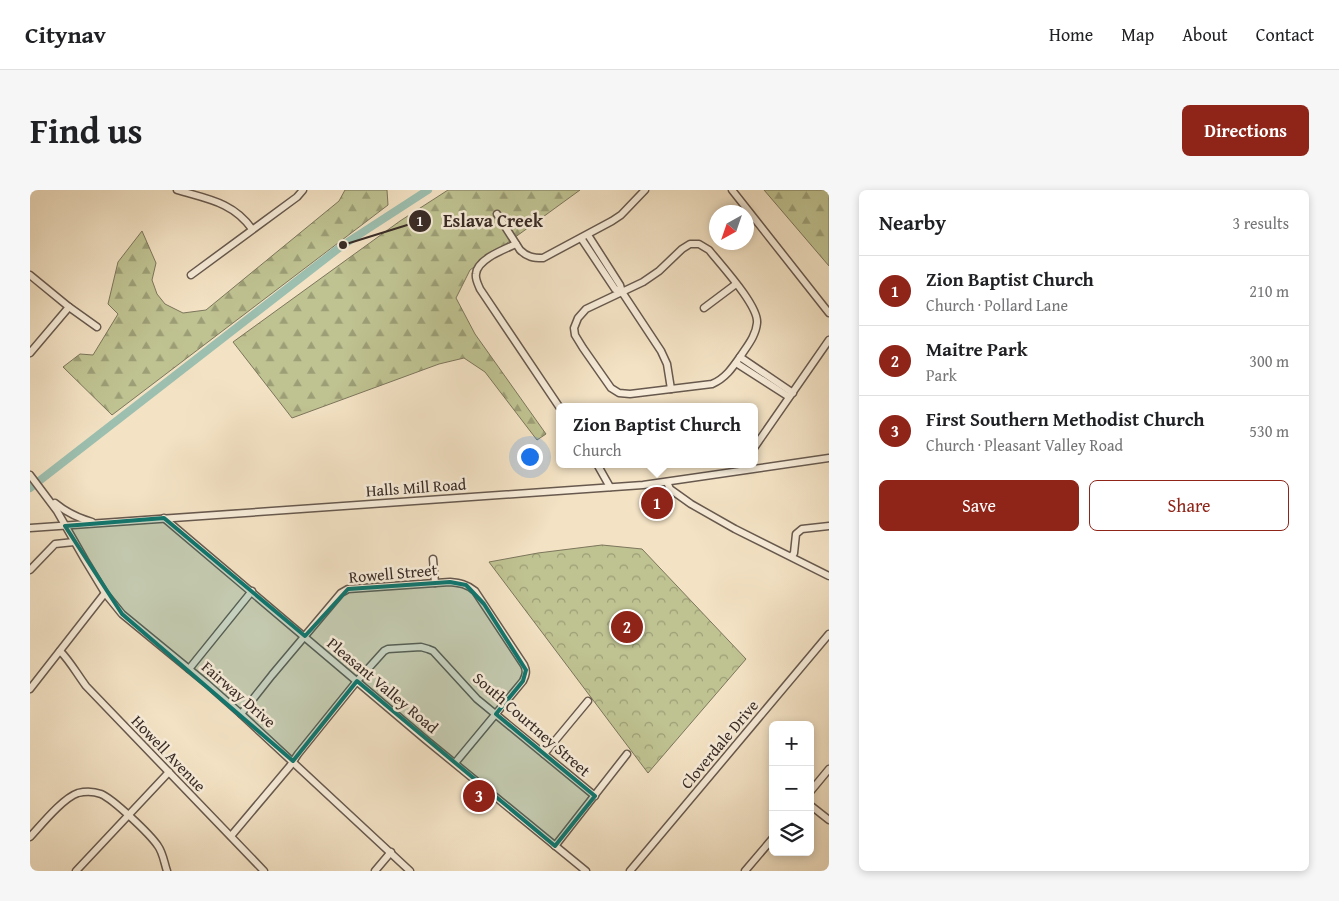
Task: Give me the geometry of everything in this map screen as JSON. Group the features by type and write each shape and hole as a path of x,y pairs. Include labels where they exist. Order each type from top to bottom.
{"street":[{"path":"177,190 220,203 235,210 252,229"},
{"path":"191,275 297,198 303,190"},
{"path":"496,214 525,254 531,258 543,258 622,215 645,190"},
{"path":"732,190 829,313"},
{"path":"588,235 615,288 622,292 661,351 667,364 671,389"},
{"path":"581,238 604,266"},
{"path":"516,244 482,262 477,270 476,281 557,403"},
{"path":"690,244 704,246 709,250 736,284 753,307 758,321 754,334 738,360 726,375 712,384 630,394 614,391 575,335 574,328 576,323 586,309 643,282 659,271 690,244"},
{"path":"30,275 68,307 97,327"},
{"path":"704,308 736,284"},
{"path":"30,352 68,307"},
{"path":"758,442 829,340"},
{"path":"738,360 791,395"},
{"name":"Halls Mill Road","path":"758,466 829,458"},
{"path":"599,468 610,487"},
{"name":"Halls Mill Road","path":"30,528 610,487 667,482 744,468"},
{"path":"30,475 58,511 65,526"},
{"path":"667,482 670,489 677,494 735,529 829,576"},
{"path":"44,494 71,515 98,523"},
{"name":"Pleasant Valley Road","path":"164,518 586,871"},
{"name":"Fairway Drive","path":"65,526 105,593 122,614 241,714 410,871"},
{"path":"792,556 796,534 802,529 829,526"},
{"path":"30,570 55,544 74,542"},
{"path":"433,559 435,583"},
{"name":"Rowell Street","path":"241,714 341,593 348,589 460,583 475,591 524,664 526,670 523,681 496,714"},
{"path":"189,669 252,591"},
{"path":"30,689 105,593"},
{"name":"Cloverdale Drive","path":"630,871 829,634"},
{"name":"South Courtney Street","path":"231,836 357,681 380,655 388,649 422,647 437,655 478,699 595,796"},
{"name":"Howell Avenue","path":"60,650 86,686 231,836 261,870"},
{"path":"544,754 588,701"},
{"path":"455,763 496,714"},
{"path":"556,846 628,754"},
{"path":"814,787 829,769"},
{"path":"76,871 168,772"},
{"path":"30,837 62,804 76,794 92,791 102,794 111,800 153,839 159,848 167,871"},
{"path":"814,808 829,820"},
{"path":"745,871 769,843"},
{"path":"374,871 390,852"}],"highlighted area":[{"path":"164,518 305,636 348,589 450,582 466,585 484,604 526,670 523,681 496,714 595,796 555,846 357,681 293,761 122,614 65,526"}],"green space":[{"path":"345,190 387,190 388,205 112,415 63,367 80,354 93,355 118,314 108,304 118,262 142,231 156,263 152,280 157,294 165,304 183,313 206,310 339,201"},
{"path":"448,190 580,190 470,270 456,298 475,334 546,434 537,440 485,372 464,358 439,364 292,418 233,342 400,221"},
{"path":"764,190 829,190 829,266"},
{"path":"602,545 642,549 746,659 648,773 489,562 538,553"}],"waterway":[{"path":"30,488 343,245 428,190"}],"place":[{"name":"Eslava Creek","path":"343,245"},
{"name":"Zion Baptist Church","path":"657,503"},
{"name":"Maitre Park","path":"627,627"},
{"name":"First Southern Methodist Church","path":"479,796"}]}
